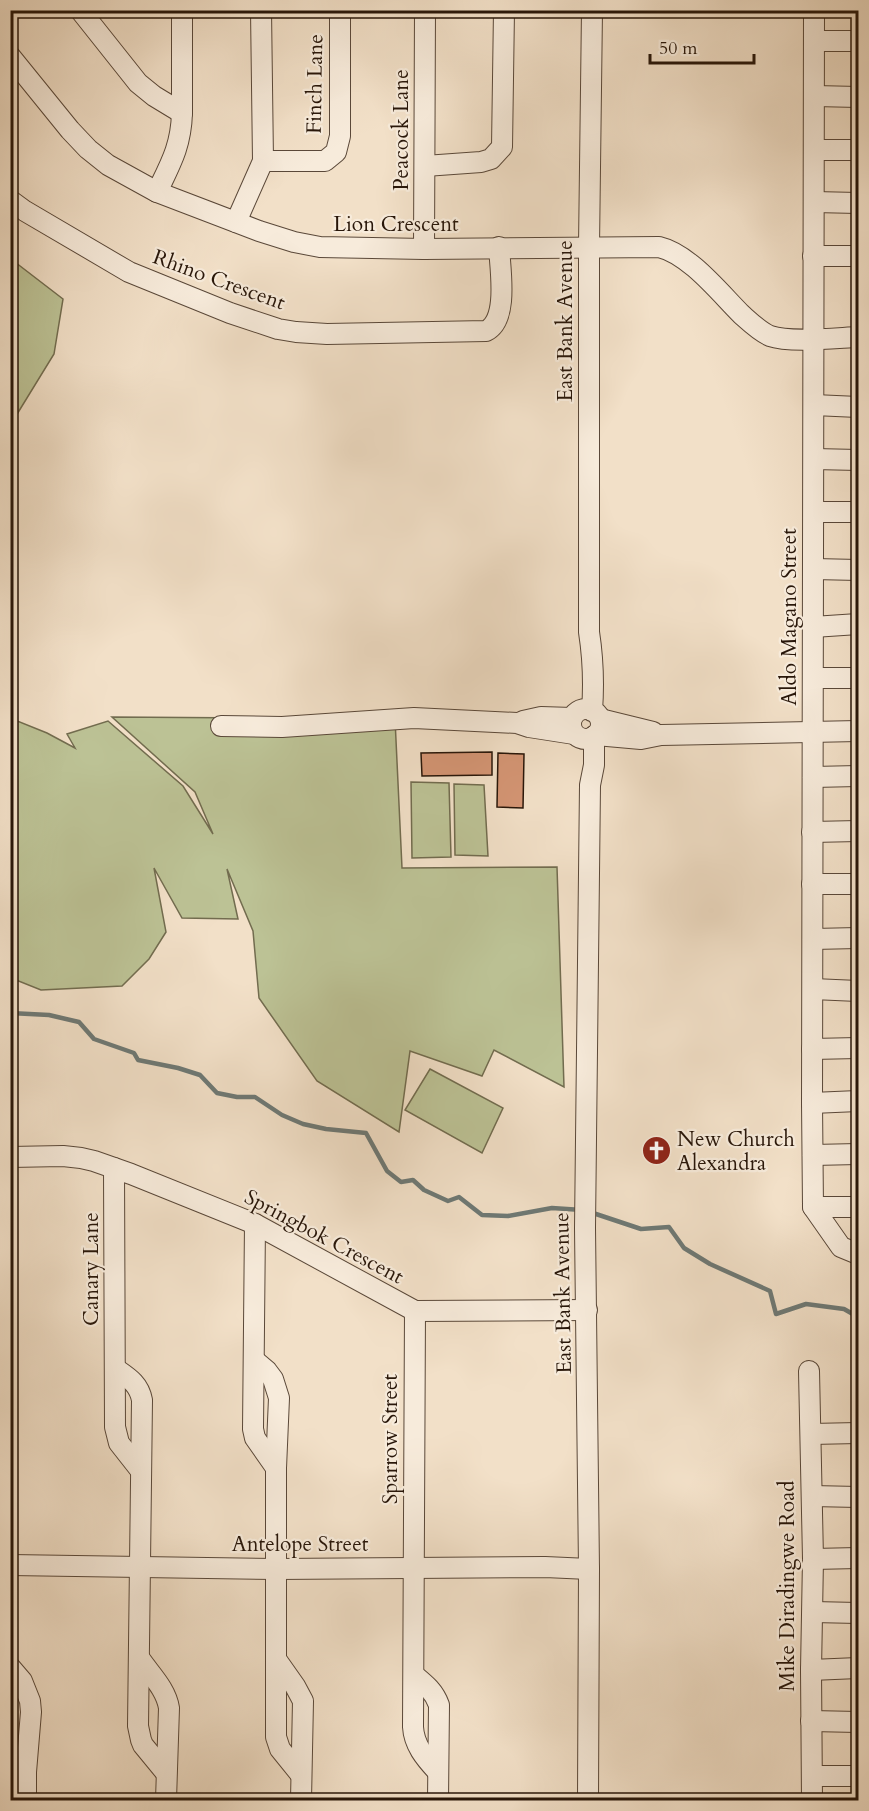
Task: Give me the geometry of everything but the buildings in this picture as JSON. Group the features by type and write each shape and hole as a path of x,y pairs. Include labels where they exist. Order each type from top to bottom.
{"street":[{"path":"80,10 138,83 182,113"},
{"path":"157,192 178,148 182,113 182,10"},
{"path":"236,222 263,161 261,10"},
{"name":"Finch Lane","path":"263,161 325,161 336,152 340,136 340,10"},
{"name":"Peacock Lane","path":"424,249 425,10"},
{"path":"425,166 482,162 491,159 502,147 504,10"},
{"name":"East Bank Avenue","path":"588,1800 589,1569 585,1228 590,785 594,765 586,725 589,632 589,246 592,10"},
{"name":"Aldo Magano Street","path":"814,10 812,1103 813,1155 818,1214"},
{"path":"814,41 858,41"},
{"name":"Lion Crescent","path":"12,61 88,149 118,172 157,192 308,246 424,249 659,247 687,261 750,322 773,337 784,339 858,338"},
{"path":"815,96 858,97"},
{"path":"814,150 858,150"},
{"name":"Rhino Crescent","path":"10,200 17,207 140,278 256,323 296,332 338,334 486,331 492,328 500,314 499,248"},
{"path":"814,202 858,202"},
{"path":"813,256 858,256"},
{"path":"814,405 858,406"},
{"path":"814,459 858,460"},
{"path":"814,512 858,512"},
{"path":"813,568 858,570"},
{"path":"813,627 858,624"},
{"path":"813,678 858,678"},
{"path":"221,726 282,728 414,718 517,723 529,727 586,725 644,728 661,735 858,731"},
{"path":"813,777 858,776"},
{"path":"812,832 858,831"},
{"path":"812,884 858,884"},
{"path":"813,939 858,938"},
{"path":"813,989 858,991"},
{"path":"812,1049 858,1048"},
{"path":"812,1103 858,1101"},
{"path":"813,1155 858,1154"},
{"name":"Springbok Crescent","path":"10,1157 63,1156 81,1158 114,1168 255,1224 415,1311 587,1310"},
{"name":"Canary Lane","path":"114,1168 116,1436 141,1471"},
{"path":"858,1206 818,1214 841,1247 858,1254"},
{"path":"255,1224 254,1360 267,1371 277,1389 279,1398 276,1468 276,1737 278,1744 301,1775"},
{"name":"Sparrow Street","path":"415,1311 412,1727 414,1741 437,1771"},
{"path":"116,1369 134,1381 142,1400 139,1735 143,1745 166,1773"},
{"name":"Mike Diradingwe Road","path":"809,1371 813,1559 812,1800"},
{"path":"811,1434 858,1433"},
{"path":"812,1496 858,1497"},
{"path":"813,1559 858,1558"},
{"name":"Antelope Street","path":"10,1565 277,1569 589,1569"},
{"path":"813,1612 858,1613"},
{"path":"140,1659 168,1700 166,1800"},
{"path":"276,1659 303,1701 301,1800"},
{"path":"10,1667 22,1681 30,1701 26,1800"},
{"path":"811,1670 858,1668"},
{"path":"414,1675 430,1688 439,1705 438,1800"},
{"path":"811,1721 858,1722"},
{"path":"10,1754 26,1772"},
{"path":"812,1776 858,1776"}],"green space":[{"path":"11,259 63,299 54,354 11,424"},
{"path":"112,717 395,719 402,868 557,867 564,1087 494,1050 482,1076 410,1051 399,1132 317,1081 259,998 253,931 227,869 238,919 182,918 154,868 166,932 149,959 122,986 41,990 11,978 10,718 47,733 75,748 67,734 108,721 183,786 213,834 195,792"},
{"path":"411,782 449,783 451,857 412,858"},
{"path":"454,784 484,785 488,856 455,855"},
{"path":"430,1069 503,1108 482,1153 405,1110"}],"waterway":[{"path":"10,1013 49,1015 79,1022 94,1039 134,1053 138,1060 200,1075 217,1093 237,1097 255,1097 282,1115 303,1124 366,1133 387,1171 401,1182 413,1180 424,1190 448,1201 459,1197 482,1215 508,1216 552,1208 582,1210"},
{"path":"590,1212 641,1229 669,1227 684,1248 710,1264 770,1291 776,1314 806,1304 844,1309 858,1317"}],"place":[{"name":"New Church Alexandra","path":"656,1151"}]}
